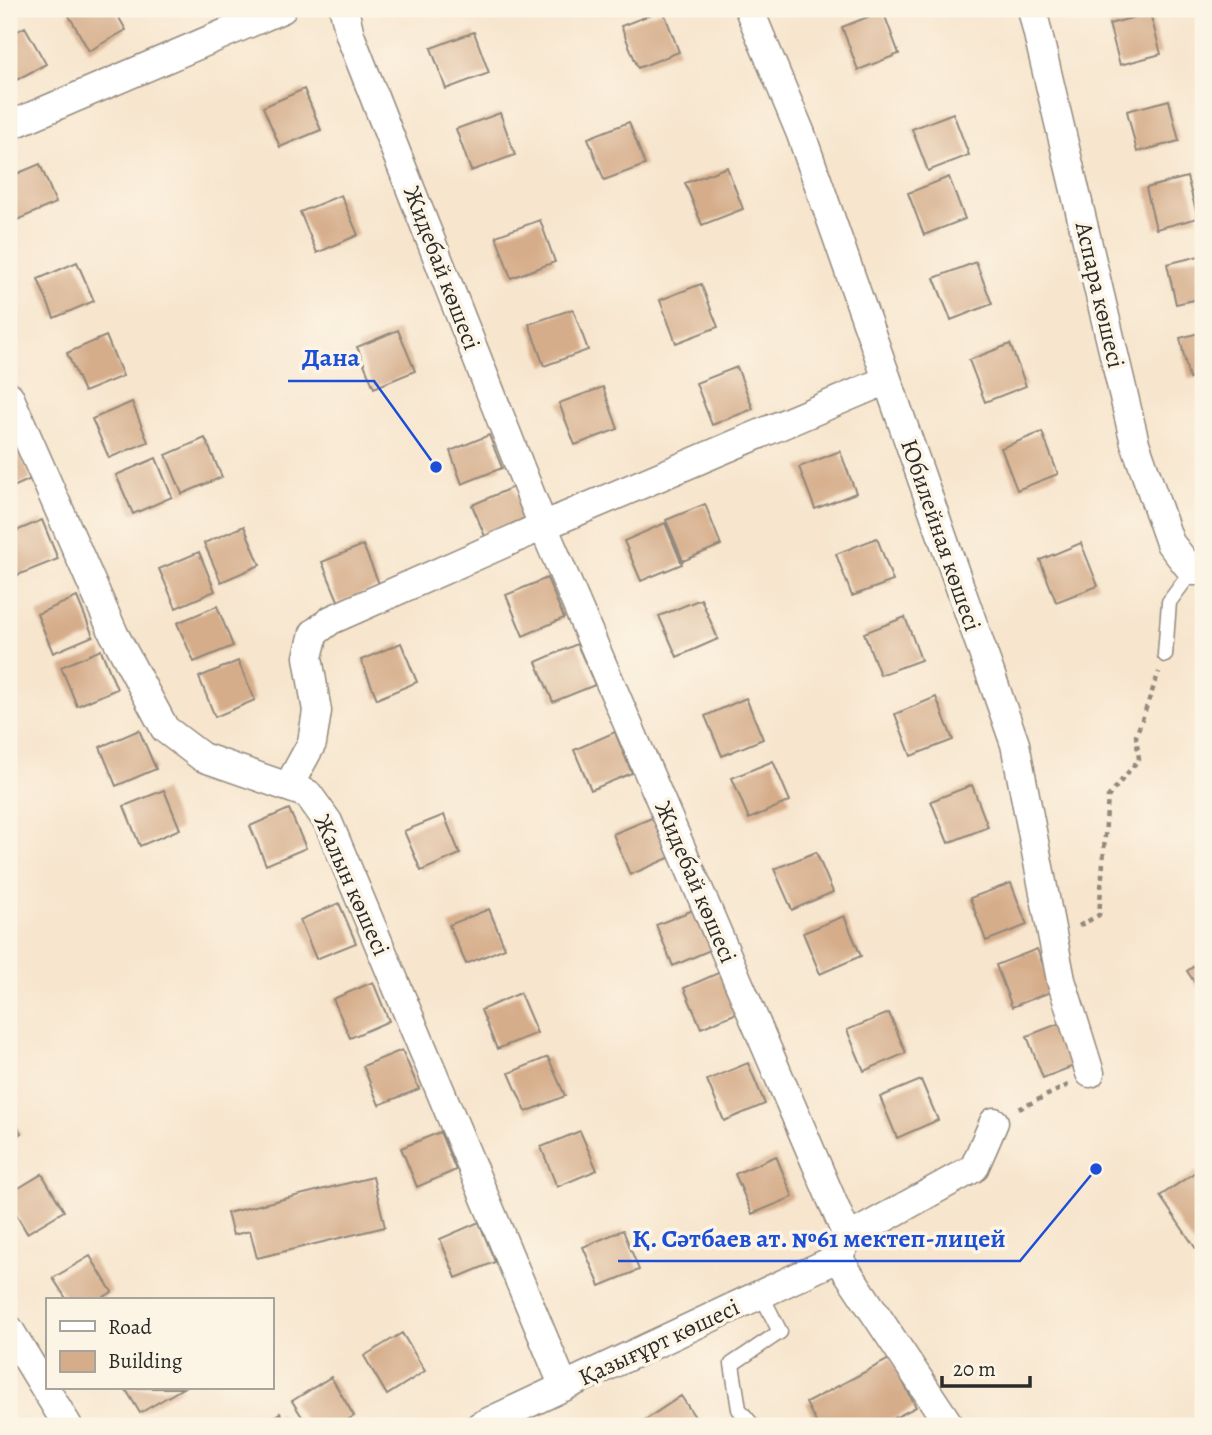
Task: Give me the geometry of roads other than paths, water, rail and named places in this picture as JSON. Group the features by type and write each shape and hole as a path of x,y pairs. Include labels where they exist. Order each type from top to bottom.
{"street":[{"path":"9,126 282,9"},
{"name":"Жидебай көшесі","path":"345,9 350,35 543,526 843,1248 950,1426"},
{"name":"Юбилейная көшесі","path":"749,9 801,134 1015,744 1061,980 1090,1073"},
{"name":"Аспара көшесі","path":"1032,9 1135,443 1170,542 1198,571"},
{"path":"288,787 312,743 317,710 308,657 314,633 331,620 543,526 887,380"},
{"name":"Жалын көшесі","path":"9,396 114,634 165,729 202,757 308,794 328,822 565,1387"},
{"name":"Қазығұрт көшесі","path":"480,1426 761,1294 843,1248 974,1168 994,1122"},
{"path":"9,1329 46,1390"},
{"path":"46,1390 68,1426"}],"lane":[{"path":"1165,655 1169,602 1198,571"},
{"path":"753,1426 739,1409 732,1364 780,1332 761,1294"}],"place":[{"name":"Дана","path":"436,467"},
{"name":"Қ. Сәтбаев ат. №61 мектеп-лицей","path":"1096,1169"}]}
